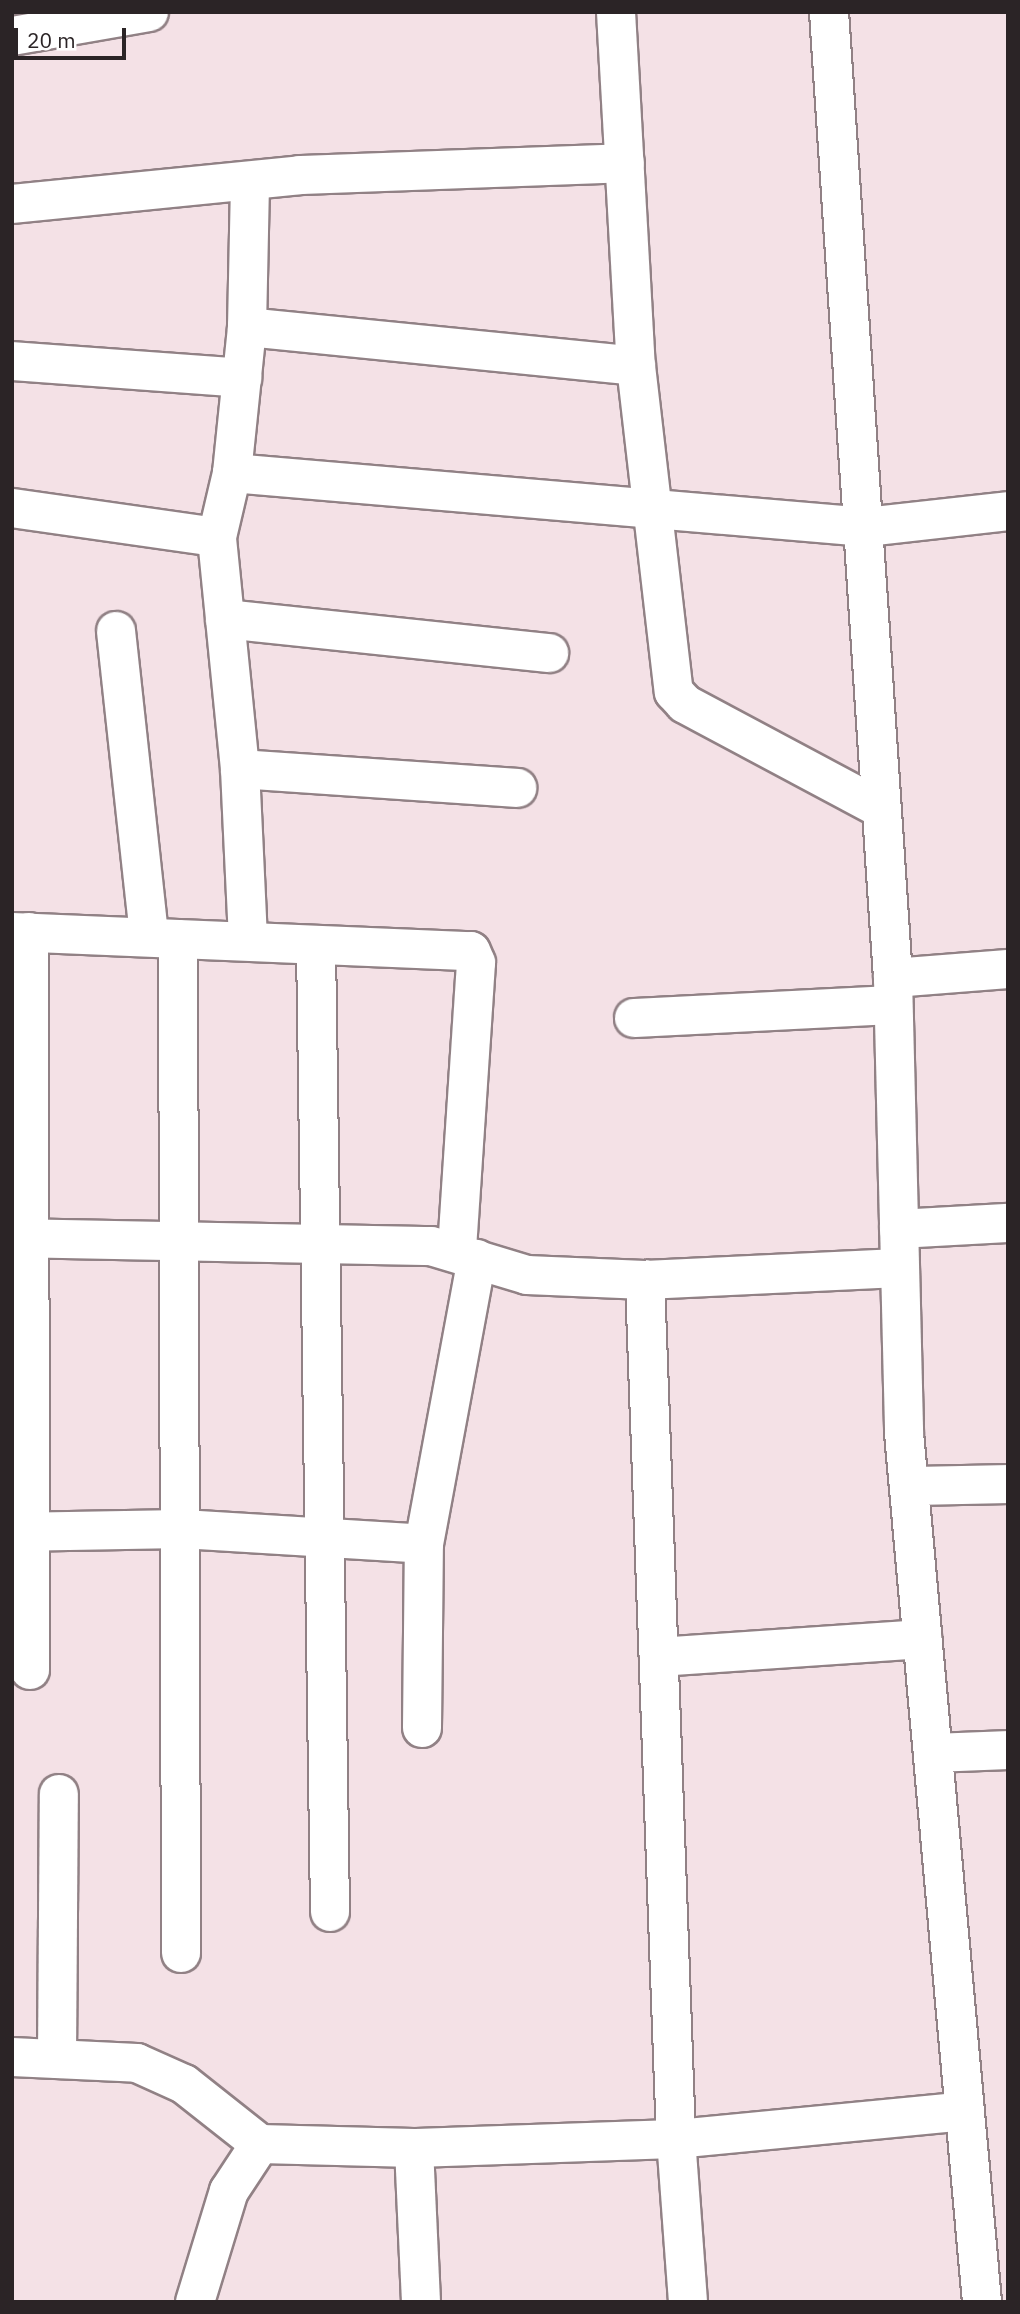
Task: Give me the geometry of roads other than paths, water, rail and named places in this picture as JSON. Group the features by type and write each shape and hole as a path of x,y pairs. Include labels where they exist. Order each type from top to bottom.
{"street":[{"path":"12,36 149,12"},
{"path":"616,12 636,366 674,691 685,704 880,808"},
{"path":"829,12 866,527 880,808 893,991 899,1268 909,1486 982,2302"},
{"path":"12,204 250,182 625,163"},
{"path":"248,939 240,769 217,537 232,473 247,327 250,182"},
{"path":"247,327 636,366"},
{"path":"12,361 242,378"},
{"path":"232,473 866,527 1008,511"},
{"path":"12,508 217,537"},
{"path":"225,619 549,653"},
{"path":"116,631 163,937 178,1241 182,1530 181,1953"},
{"path":"240,769 517,788"},
{"path":"30,1670 21,1532 21,932 248,939 316,945 471,951 476,963 467,1254 424,1544 422,1728"},
{"path":"316,945 320,1538 330,1912"},
{"path":"634,1018 893,991 1008,969"},
{"path":"899,1229 1008,1223"},
{"path":"22,1238 178,1241 467,1254 527,1275 645,1280 899,1268"},
{"path":"645,1280 676,2139 688,2302"},
{"path":"909,1486 1008,1484"},
{"path":"21,1532 182,1530 424,1544"},
{"path":"659,1657 922,1639"},
{"path":"933,1753 1008,1750"},
{"path":"57,2059 59,1794"},
{"path":"12,2057 137,2063 184,2084 260,2144 414,2148 676,2139 965,2111"},
{"path":"195,2302 229,2191 260,2144"},
{"path":"414,2148 421,2302"}]}
